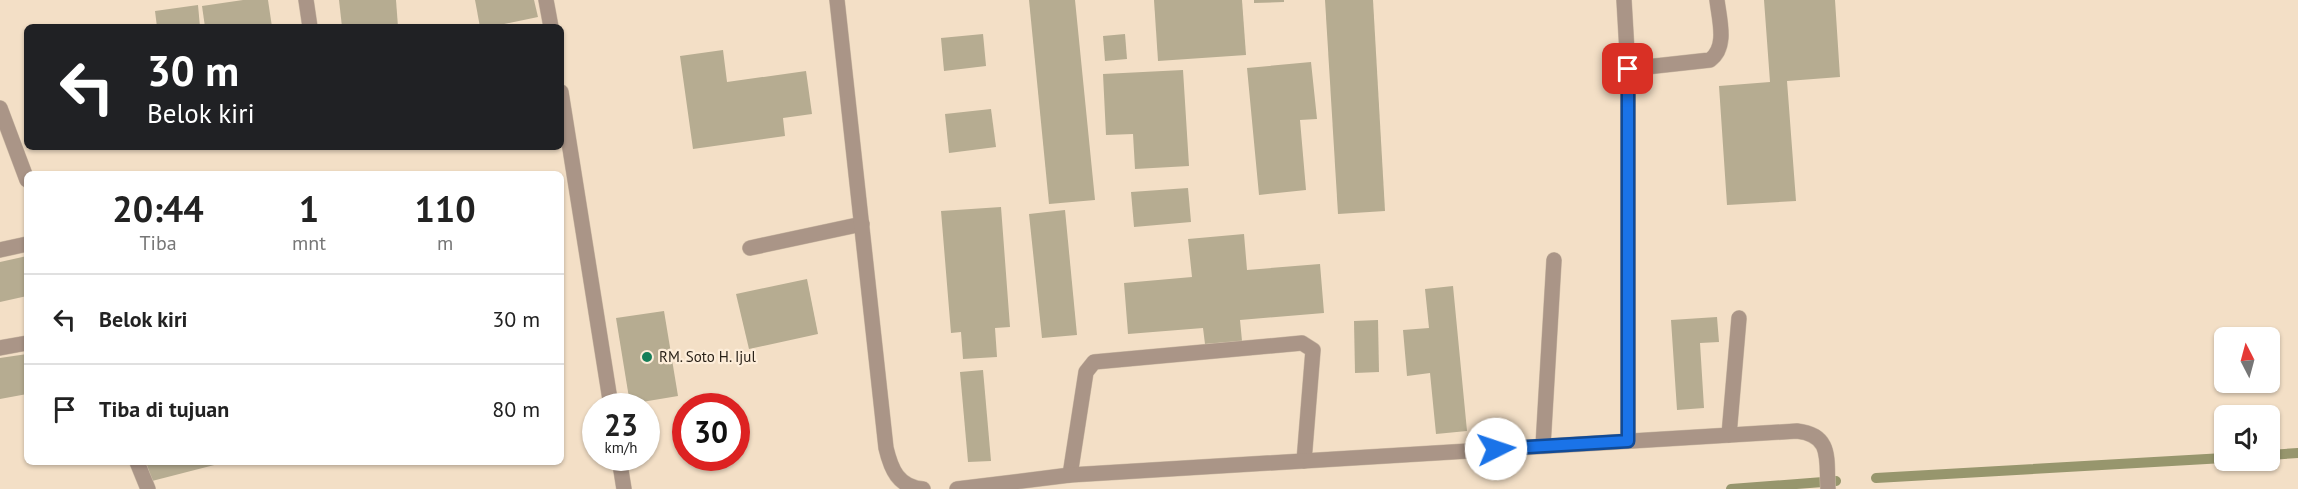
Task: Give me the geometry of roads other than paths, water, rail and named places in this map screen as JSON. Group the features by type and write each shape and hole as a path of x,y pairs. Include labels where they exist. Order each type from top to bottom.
{"street":[{"path":"306,0 310,24"},
{"path":"546,0 550,24"},
{"path":"837,0 886,448 891,468 899,480 915,488 923,489"},
{"path":"1624,0 1628,69 1628,441"},
{"path":"1628,69 1710,60 1717,55 1721,44 1717,0"},
{"path":"0,108 24,172"},
{"path":"564,111 609,393"},
{"path":"750,248 861,224"},
{"path":"0,250 24,245"},
{"path":"1543,446 1554,260"},
{"path":"1729,435 1739,318"},
{"path":"1070,475 1086,372 1094,362 1302,343 1313,350 1304,460"},
{"path":"0,348 24,344"},
{"path":"957,489 1070,475 1797,431 1819,438 1826,450 1828,489"},
{"path":"138,465 148,489"},
{"path":"621,471 624,489"}],"waterway":[{"path":"2280,454 2298,453"},
{"path":"1876,478 2214,459"},
{"path":"1731,489 1836,481"}],"place":[{"name":"RM. Soto H. Ijul","path":"647,357"}]}
